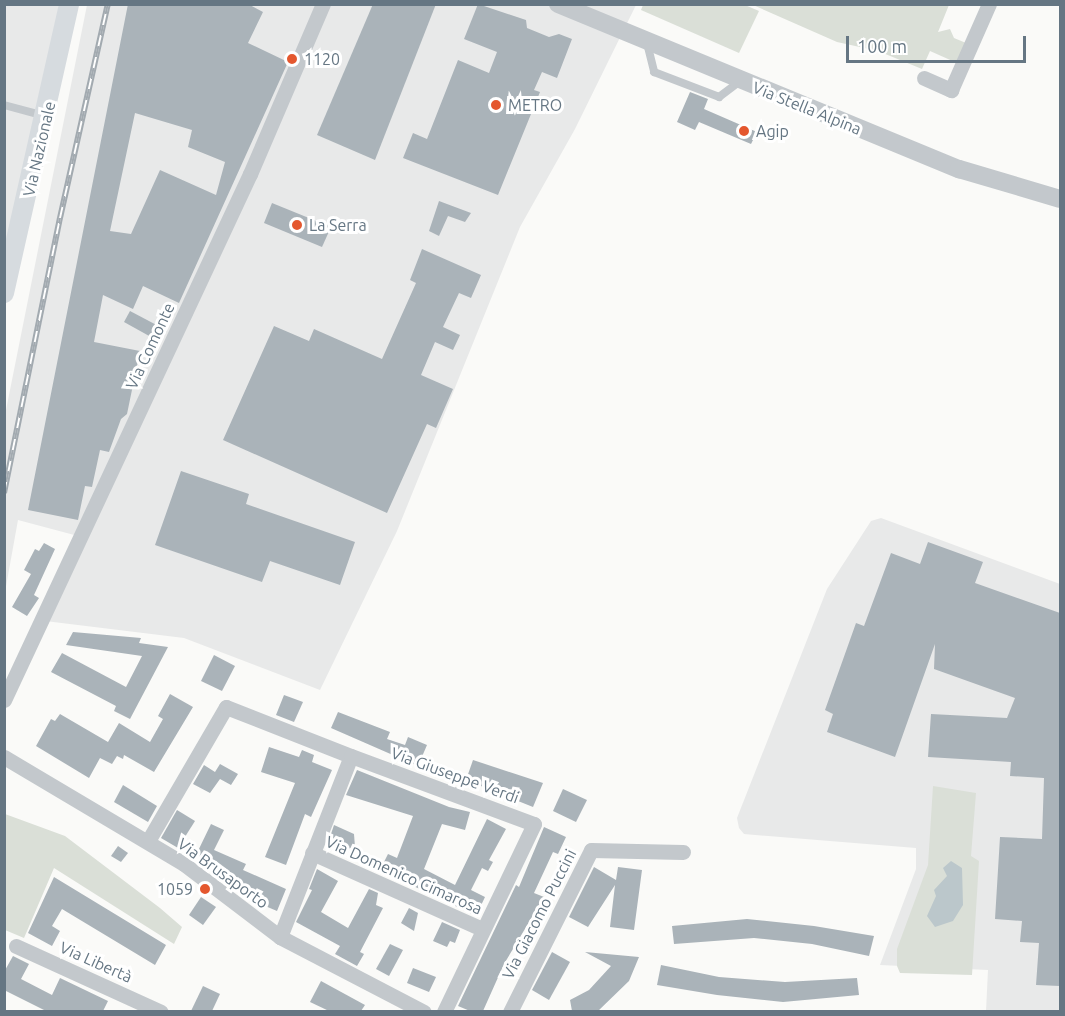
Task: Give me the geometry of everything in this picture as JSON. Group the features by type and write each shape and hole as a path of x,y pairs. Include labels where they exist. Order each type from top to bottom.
{"main road":[{"name":"Via Nazionale","path":"5,282 22,228 69,4"}],"street":[{"name":"Via Comonte","path":"4,700 250,174 323,4"},
{"name":"Via Stella Alpina","path":"558,4 740,81 959,169 1060,199"},
{"path":"924,78 951,90 989,4"},
{"path":"4,258 22,228"},
{"path":"148,841 226,707 351,756 280,937"},
{"name":"Via Giuseppe Verdi","path":"351,756 534,824 444,1011"},
{"name":"Via Brusaporto","path":"4,757 148,841 280,937 424,1011"},
{"name":"Via Giacomo Puccini","path":"510,1011 591,850 683,852"},
{"name":"Via Domenico Cimarosa","path":"312,853 483,930"},
{"name":"Via Libertà","path":"16,946 161,1011"}],"lane":[{"path":"646,42 654,72 718,97 740,81"},
{"path":"4,105 46,117"}],"shaded area":[{"path":"5,5 59,5 5,282"},
{"path":"87,5 636,5 575,129 520,227 397,531 320,690 184,638 37,620 78,536 18,520 5,592 5,415"},
{"path":"643,5 745,5 759,11 739,53 641,10"},
{"path":"753,5 949,5 938,32 950,29 954,38 966,43 957,63 930,51 922,69 878,51 837,42"},
{"path":"881,518 1060,584 1060,1011 986,1011 988,970 880,965 916,869 916,848 744,834 739,828 737,818 827,589 871,521"},
{"path":"933,786 976,793 971,856 979,861 972,975 900,973 897,966 897,949 928,865"},
{"path":"5,814 65,836 160,908 182,927 174,944 54,868 24,938 5,930"},
{"path":"951,861 962,868 963,905 953,921 935,927 927,916 936,896 934,890 947,876 943,868"}],"building":[{"path":"128,4 248,4 263,12 248,43 288,62 179,303 143,286 133,309 103,295 94,342 140,351 127,414 121,419 109,452 100,450 92,487 85,486 78,520 28,510","holes":["135,113 192,130 188,147 225,162 216,195 160,170 131,234 110,231"]},
{"path":"373,4 436,4 375,160 317,135"},
{"path":"478,4 526,20 527,28 549,37 559,34 572,39 557,78 542,72 534,90 540,92 498,195 403,158 413,133 427,139 458,60 489,73 497,52 464,39"},
{"path":"690,92 708,99 704,109 757,132 751,144 699,122 695,130 677,122"},
{"path":"439,201 471,213 465,222 448,216 439,236 429,231"},
{"name":"La Serra","path":"272,203 331,227 322,247 264,223"},
{"path":"422,249 481,275 471,298 459,293 443,327 460,335 453,350 435,342 421,375 453,389 436,428 427,424 387,513 223,440 274,326 309,341 314,329 382,359 416,283 410,280"},
{"path":"130,311 166,330 160,342 124,322"},
{"path":"181,471 249,494 246,504 355,542 340,585 270,561 262,582 155,545"},
{"path":"928,542 983,562 975,583 1060,613 1060,986 1036,985 1039,943 1020,942 1022,921 995,919 1000,837 1042,839 1044,778 1010,776 1011,762 928,757 931,714 1007,718 1015,698 934,669 935,644 895,757 827,732 833,714 825,710 856,623 864,626 891,553 920,564"},
{"path":"44,543 55,549 34,595 39,598 27,616 12,607 31,574 24,570 35,549 39,551"},
{"path":"73,632 141,638 139,643 168,647 130,719 114,711 116,706 51,672 62,653 126,687 142,656 66,645"},
{"path":"214,655 235,666 222,691 201,681"},
{"path":"170,694 193,707 154,772 124,755 123,759 117,756 112,764 100,758 89,778 36,746 51,719 55,721 60,714 108,742 119,723 150,742 163,719 158,716"},
{"path":"284,695 303,702 294,722 276,715"},
{"path":"338,712 390,732 387,739 405,745 408,737 427,745 418,766 331,728"},
{"path":"269,747 299,757 302,750 314,755 312,762 332,770 311,817 305,814 286,865 265,857 295,783 261,772"},
{"path":"473,760 543,783 533,807 466,780"},
{"path":"220,764 238,774 231,785 220,779 210,793 193,784 204,765 215,772"},
{"path":"357,770 449,807 470,812 465,830 442,824 424,869 455,885 487,819 506,829 489,860 493,862 488,871 482,868 471,890 485,897 476,916 380,870 388,854 397,858 413,816 346,795"},
{"path":"123,785 157,806 148,822 114,802"},
{"path":"563,789 587,800 576,822 553,811"},
{"path":"177,810 195,821 178,848 161,838"},
{"path":"211,824 224,830 214,850 246,864 243,870 286,889 277,911 249,899 252,891 216,876 220,867 196,855"},
{"path":"334,825 354,834 355,847 347,849 329,840"},
{"path":"544,827 566,837 558,854 553,852 534,893 544,897 504,964 483,1011 470,1011 458,1006 516,885 519,887"},
{"path":"118,846 128,853 121,862 111,856"},
{"path":"594,867 616,880 618,867 642,870 634,930 610,927 615,885 588,927 569,917"},
{"path":"317,869 338,881 321,912 348,928 369,889 378,893 376,905 383,908 360,952 364,954 357,966 335,954 340,946 296,922 312,890 309,889"},
{"path":"54,877 166,945 155,965 62,909 52,926 60,931 52,946 28,933"},
{"path":"201,897 216,907 203,925 189,915"},
{"path":"409,908 418,913 414,931 401,923"},
{"path":"747,919 814,926 874,936 869,956 812,944 754,938 674,944 672,926"},
{"path":"442,922 460,930 455,943 450,941 447,947 433,941"},
{"path":"390,944 403,950 389,976 376,969"},
{"path":"552,952 570,962 549,1000 532,990"},
{"path":"585,952 639,957 629,981 598,1011 572,1011 570,1000 589,990 611,966"},
{"path":"13,956 29,964 21,979 52,995 60,978 108,1001 103,1011 46,1011 4,990 4,972"},
{"path":"661,965 719,977 785,982 857,978 859,995 783,1002 717,995 657,985"},
{"path":"413,968 436,977 429,992 407,983"},
{"path":"321,981 365,1005 361,1011 329,1011 310,1002"},
{"path":"203,986 220,994 212,1011 191,1011"}],"railway":[{"path":"4,493 60,218 108,4"}],"place":[{"name":"1120","path":"292,59"},
{"name":"METRO","path":"496,105"},
{"name":"Agip","path":"744,131"},
{"name":"La Serra","path":"297,225"},
{"name":"1059","path":"205,889"}]}
